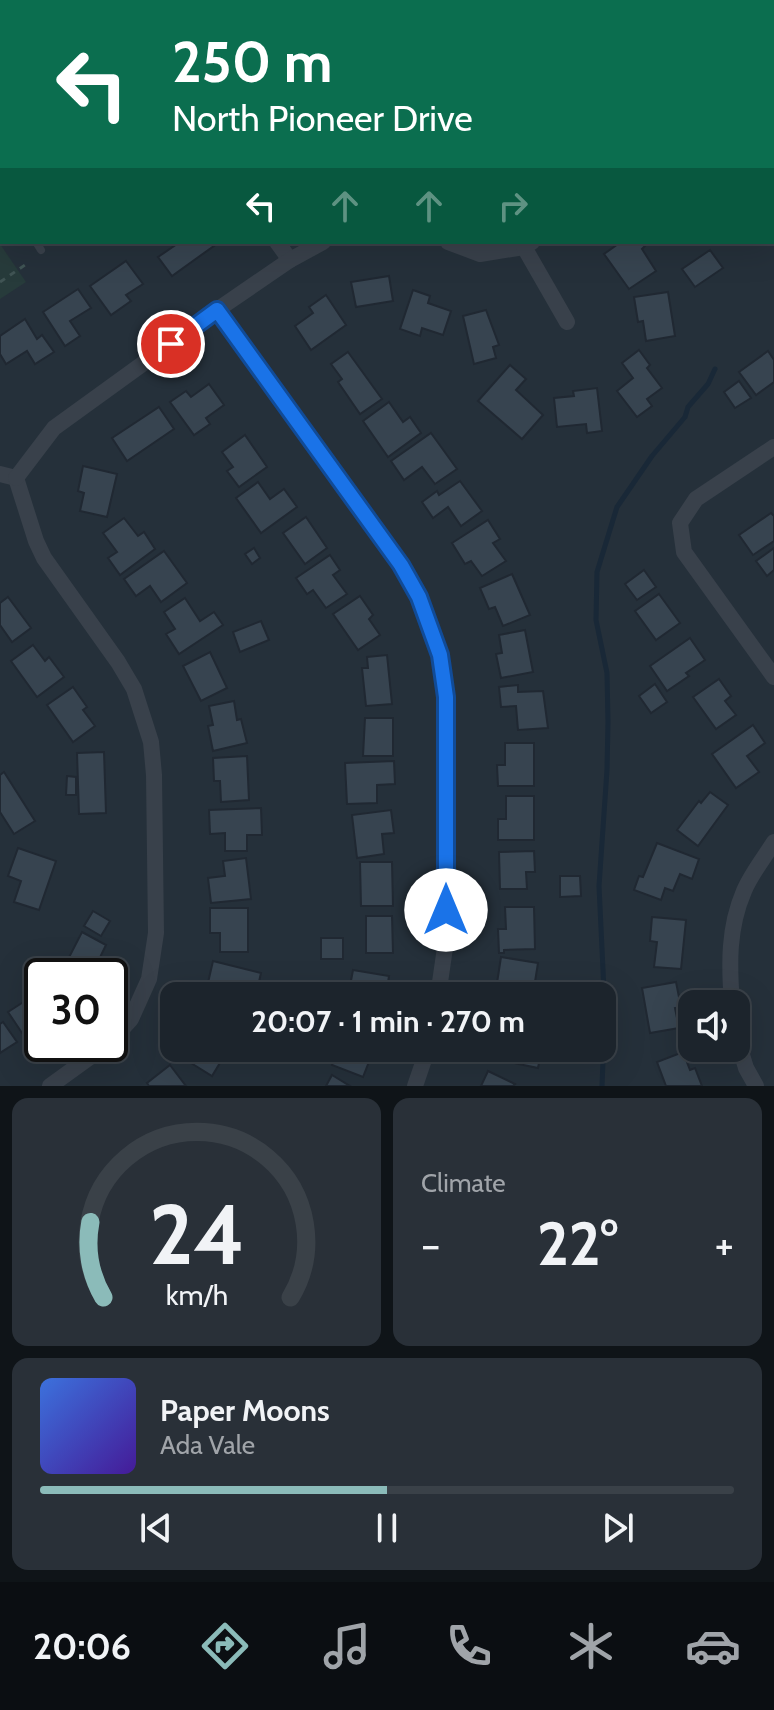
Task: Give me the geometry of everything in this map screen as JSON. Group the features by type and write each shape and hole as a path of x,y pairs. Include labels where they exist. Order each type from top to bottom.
{"street":[{"path":"278,244 290,260"},
{"path":"128,1022 149,979 156,933 151,742 126,675 44,558 8,476 54,428 217,310 290,260 319,244"},
{"path":"453,244 480,254 528,244 567,322"},
{"path":"217,310 401,565 419,597 440,655 446,697 446,941 440,982"},
{"path":"774,447 696,499 680,523 684,552 774,677"},
{"path":"731,990 728,961 733,923 744,890 774,842"},
{"path":"50,1086 83,1062"},
{"path":"415,1086 423,1062"},
{"path":"744,1062 756,1086"}],"path":[{"path":"0,282 25,265"}],"green space":[{"path":"0,244 26,282 0,299"}],"building":[{"path":"177,244 217,244 172,276 158,257"},
{"path":"618,244 647,244 642,249 656,271 629,289 604,254"},
{"path":"710,250 723,268 695,287 682,269"},
{"path":"126,261 143,284 126,295 131,301 111,315 90,286"},
{"path":"389,276 393,301 356,307 351,282"},
{"path":"78,289 91,308 70,321 80,336 65,346 43,312"},
{"path":"413,290 430,296 428,303 451,311 443,335 422,328 420,336 400,329"},
{"path":"668,292 675,336 646,341 643,321 638,322 634,297"},
{"path":"326,295 346,325 311,350 295,326 313,313 309,307"},
{"path":"486,310 499,345 493,347 496,358 474,364 463,316"},
{"path":"25,319 37,339 42,335 54,352 35,364 27,351 6,364 0,354 0,336"},
{"path":"639,350 650,365 647,368 662,388 647,399 652,406 637,417 617,391 633,378 622,363"},
{"path":"768,351 774,360 774,382 756,395 739,372"},
{"path":"348,352 382,399 360,414 338,382 342,379 331,364"},
{"path":"510,365 526,379 516,390 543,415 522,439 478,401"},
{"path":"739,381 751,398 735,408 724,392"},
{"path":"209,384 224,405 206,418 210,424 194,435 170,402 186,391 191,397"},
{"path":"597,388 602,431 587,433 586,424 557,427 554,398 574,396 573,391"},
{"path":"389,402 403,422 410,417 421,433 388,457 363,421"},
{"path":"159,407 174,429 127,461 112,438"},
{"path":"431,433 457,469 435,484 422,467 404,480 391,461"},
{"path":"245,435 267,467 239,487 227,471 233,467 222,452"},
{"path":"83,466 117,474 107,517 80,511 84,493 78,491"},
{"path":"460,481 482,511 461,526 448,507 433,518 422,502"},
{"path":"258,482 270,499 284,489 297,507 261,533 236,498"},
{"path":"771,513 774,516 774,541 753,555 739,535"},
{"path":"306,517 327,548 305,564 283,533"},
{"path":"124,518 138,536 144,532 155,549 120,575 108,558 117,552 103,533"},
{"path":"488,520 500,539 493,543 506,561 482,576 471,561 465,564 452,543"},
{"path":"254,548 260,558 252,564 245,554"},
{"path":"774,548 774,570 767,576 756,561"},
{"path":"164,551 187,583 161,602 150,586 136,596 124,579"},
{"path":"330,555 340,570 333,575 347,594 326,608 313,590 307,594 296,578"},
{"path":"644,570 656,587 637,600 625,584"},
{"path":"512,574 530,615 503,626 495,607 489,609 480,588"},
{"path":"659,594 680,623 656,640 635,611"},
{"path":"360,596 373,615 369,619 380,635 358,650 333,614"},
{"path":"8,597 31,628 12,642 0,625 0,603"},
{"path":"185,598 200,621 214,612 223,625 179,654 166,634 175,629 164,612"},
{"path":"261,621 269,640 240,652 233,632"},
{"path":"525,630 533,672 501,678 496,654 502,653 499,635"},
{"path":"690,638 705,660 667,691 650,666"},
{"path":"33,645 45,661 49,657 64,677 37,697 11,661"},
{"path":"210,652 227,688 201,701 183,666"},
{"path":"387,655 392,704 366,706 362,668 368,668 367,657"},
{"path":"719,679 731,696 725,701 736,715 716,729 693,697"},
{"path":"655,684 667,702 651,713 639,696"},
{"path":"518,685 518,692 543,691 548,728 518,730 516,706 501,707 499,687"},
{"path":"73,687 87,707 83,710 95,726 73,742 47,705"},
{"path":"234,701 237,720 241,719 247,743 213,751 208,726 213,725 209,706"},
{"path":"365,718 393,718 393,756 363,756"},
{"path":"753,725 765,743 747,756 759,772 736,788 712,754"},
{"path":"505,743 534,743 534,786 498,786 497,765 505,765"},
{"path":"104,752 106,813 79,814 77,753"},
{"path":"247,756 249,800 221,802 220,781 214,781 213,758"},
{"path":"394,761 395,784 377,785 377,803 347,804 345,763"},
{"path":"4,772 35,821 14,834 0,812 0,775"},
{"path":"67,776 76,777 76,795 66,795"},
{"path":"710,792 728,805 698,846 677,830 699,801 701,803"},
{"path":"506,796 534,796 534,840 498,840 498,819 506,819"},
{"path":"261,808 262,835 247,835 247,851 225,851 225,833 210,834 209,810"},
{"path":"391,810 394,833 382,834 384,854 357,858 352,815"},
{"path":"657,843 699,859 692,879 680,874 673,891 665,888 661,900 634,890"},
{"path":"18,848 56,861 39,910 14,902 21,881 8,876"},
{"path":"534,851 535,872 526,872 527,889 500,889 499,852"},
{"path":"246,858 251,899 211,903 208,878 225,876 223,861"},
{"path":"360,862 392,862 393,906 361,906"},
{"path":"560,876 580,876 581,896 560,897"},
{"path":"505,907 534,907 535,949 504,950 504,953 499,953 498,929 506,929"},
{"path":"210,908 248,908 248,952 220,952 220,933 210,933"},
{"path":"93,911 110,921 101,936 84,926"},
{"path":"366,916 392,916 393,953 366,953"},
{"path":"652,917 686,920 681,969 654,967 657,942 650,941"},
{"path":"82,932 106,945 100,958 69,958"},
{"path":"321,938 343,938 343,959 321,959"},
{"path":"501,957 538,963 535,982 497,982"},
{"path":"213,961 261,973 259,982 208,982"},
{"path":"353,970 389,976 388,982 351,982"},
{"path":"676,982 678,1028 650,1033 642,988"},
{"path":"24,1002 24,1036 8,1012"},
{"path":"3,1022 17,1042 0,1053 0,1024"},
{"path":"678,1054 678,1062 687,1062 690,1070 695,1068 702,1086 666,1086 657,1062"},
{"path":"192,1062 220,1062 212,1076"},
{"path":"333,1062 369,1062 363,1077 332,1065"},
{"path":"509,1062 539,1062 538,1068"},
{"path":"170,1065 186,1086 149,1086 147,1083"},
{"path":"488,1071 515,1084 481,1086"},
{"path":"332,1075 350,1086 326,1086"}],"waterway":[{"path":"602,1086 605,1012 599,886 608,722 607,673 596,620 597,572 617,507 652,456 685,417 688,407 708,384 715,369"}],"route":[{"path":"171,344 217,310 401,565 419,597 440,655 446,697 446,910"}]}
